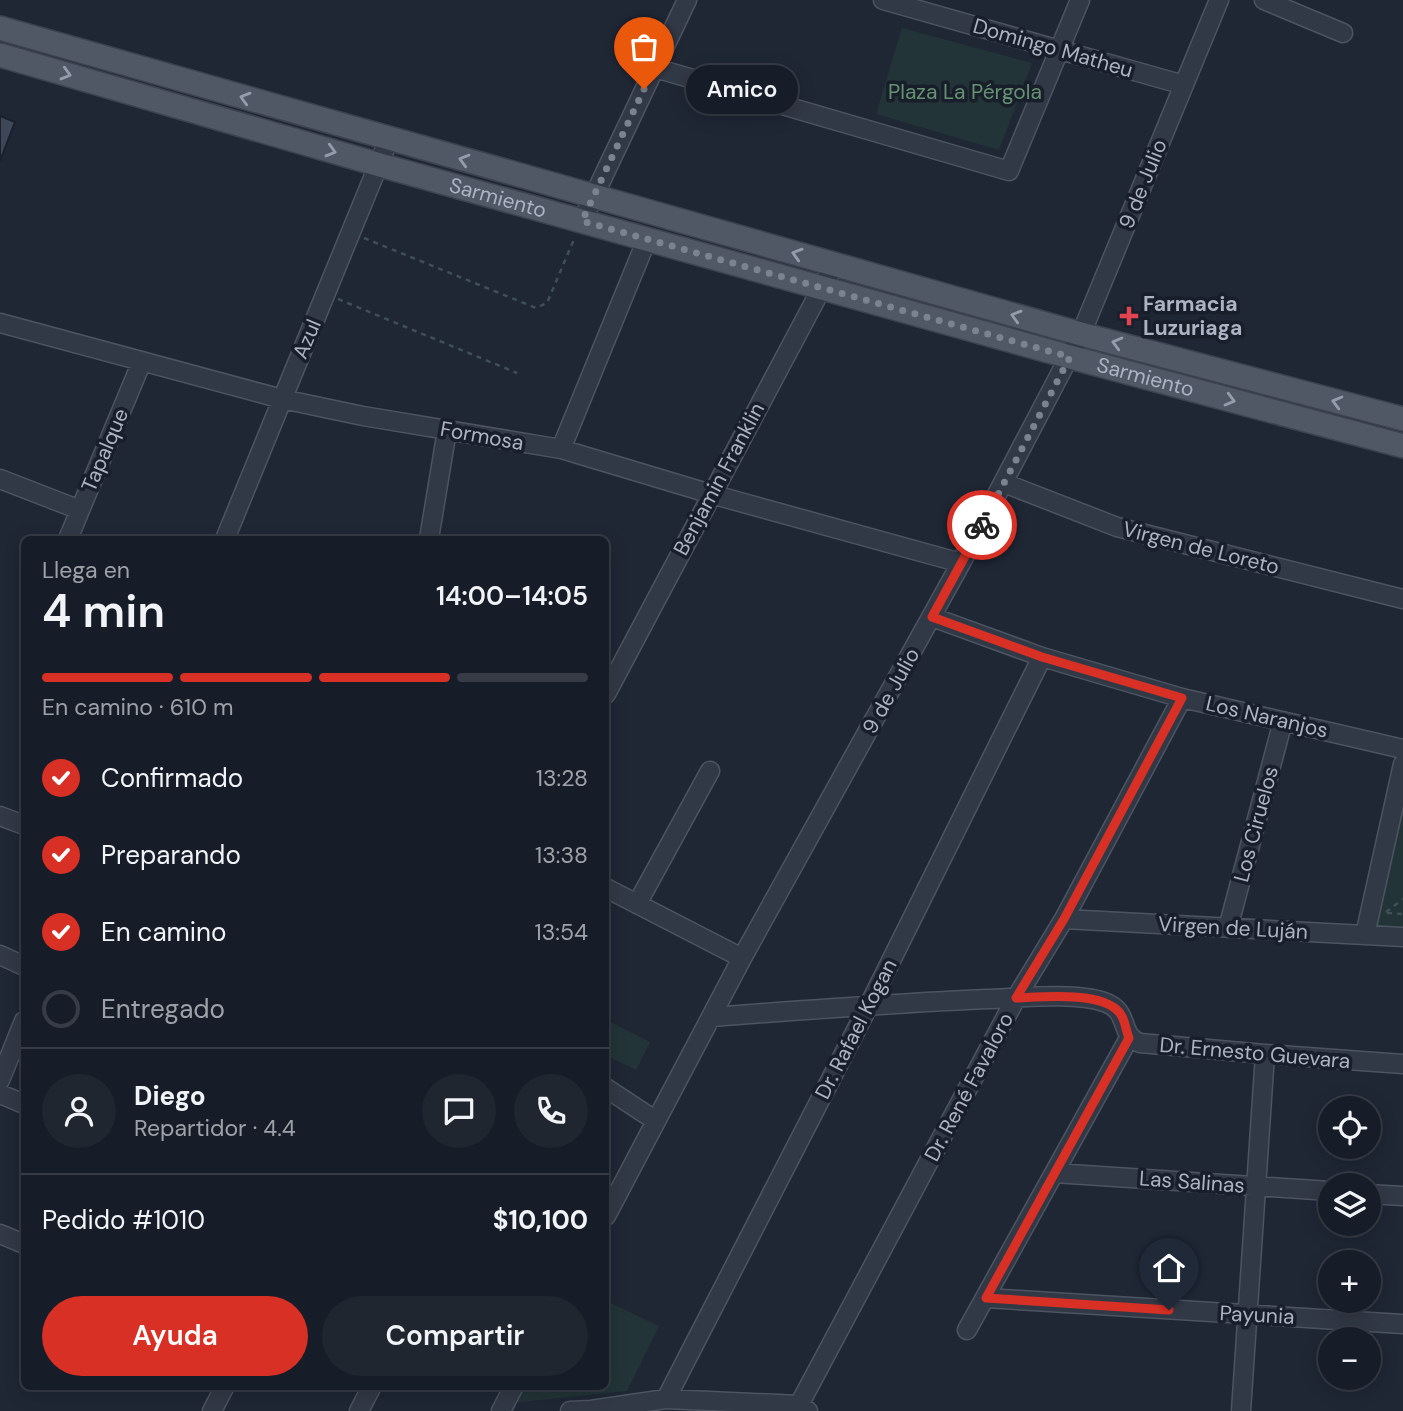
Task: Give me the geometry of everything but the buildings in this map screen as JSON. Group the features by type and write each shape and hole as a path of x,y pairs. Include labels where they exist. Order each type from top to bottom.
{"main road":[{"name":"Sarmiento","path":"0,28 834,265 1403,419"},
{"name":"Sarmiento","path":"0,55 821,288 1403,446"}],"street":[{"path":"582,221 687,0"},
{"name":"Domingo Matheu","path":"883,0 1184,86"},
{"path":"654,68 1009,171 1080,0"},
{"name":"9 de Julio","path":"609,1210 742,958 932,617 1082,334 1219,0"},
{"path":"1264,0 1343,33"},
{"name":"Azul","path":"226,536 389,139"},
{"path":"561,449 647,239"},
{"name":"Benjamin Franklin","path":"609,688 834,265"},
{"name":"Formosa","path":"0,323 282,399 363,416 561,449 711,494 961,563"},
{"name":"Tapalque","path":"69,536 142,361"},
{"path":"429,536 447,430"},
{"path":"0,479 79,510"},
{"name":"Virgen de Loreto","path":"1004,483 1116,527 1403,599"},
{"name":"Los Naranjos","path":"932,617 1042,657 1182,698 1403,748"},
{"name":"Dr. Rafael Kogan","path":"666,1399 869,1004 1042,657"},
{"name":"Dr. René Favaloro","path":"803,1408 1016,998 1064,919 1182,698"},
{"name":"Los Ciruelos","path":"1228,928 1283,721"},
{"path":"1365,935 1403,764"},
{"path":"637,904 710,771"},
{"path":"0,816 21,824"},
{"path":"609,889 742,958"},
{"name":"Virgen de Luján","path":"1064,919 1403,937"},
{"path":"0,955 21,965"},
{"name":"Dr. Ernesto Guevara","path":"711,1017 869,1004 1064,997 1108,1003 1121,1014 1129,1038 1140,1043 1403,1064"},
{"path":"0,1080 21,1028"},
{"path":"967,1330 1129,1038"},
{"path":"1241,1411 1265,1054"},
{"path":"609,1090 656,1121"},
{"path":"0,1094 21,1103"},
{"name":"Las Salinas","path":"1054,1173 1318,1190"},
{"path":"1381,1195 1403,1196"},
{"path":"0,1234 21,1243"},
{"name":"Payunia","path":"986,1298 1403,1324"},
{"path":"212,1411 223,1390"},
{"path":"359,1411 370,1390"},
{"path":"501,1411 512,1390"},
{"path":"570,1411 666,1399 803,1408"}],"path":[{"path":"352,233 536,307 547,303 582,221"},
{"path":"326,294 517,373"},
{"path":"1386,912 1403,900"}],"green space":[{"name":"Plaza La Pérgola","path":"902,28 1032,63 999,150 876,114"},
{"path":"1403,764 1403,937 1365,935"},
{"path":"609,1022 650,1042 636,1070 609,1056"},
{"path":"609,1302 659,1326 627,1391 511,1403 518,1390 609,1390"}],"way so far":[{"path":"644,89 582,221 1070,357 982,525"}],"place":[{"name":"Amico","path":"644,89"},
{"name":"Farmacia Luzuriaga","path":"1129,316"}],"route":[{"path":"982,525 932,617 1042,657 1182,698 1064,919 1016,998 1064,997 1108,1003 1121,1014 1129,1038 986,1298 1169,1310"}]}
